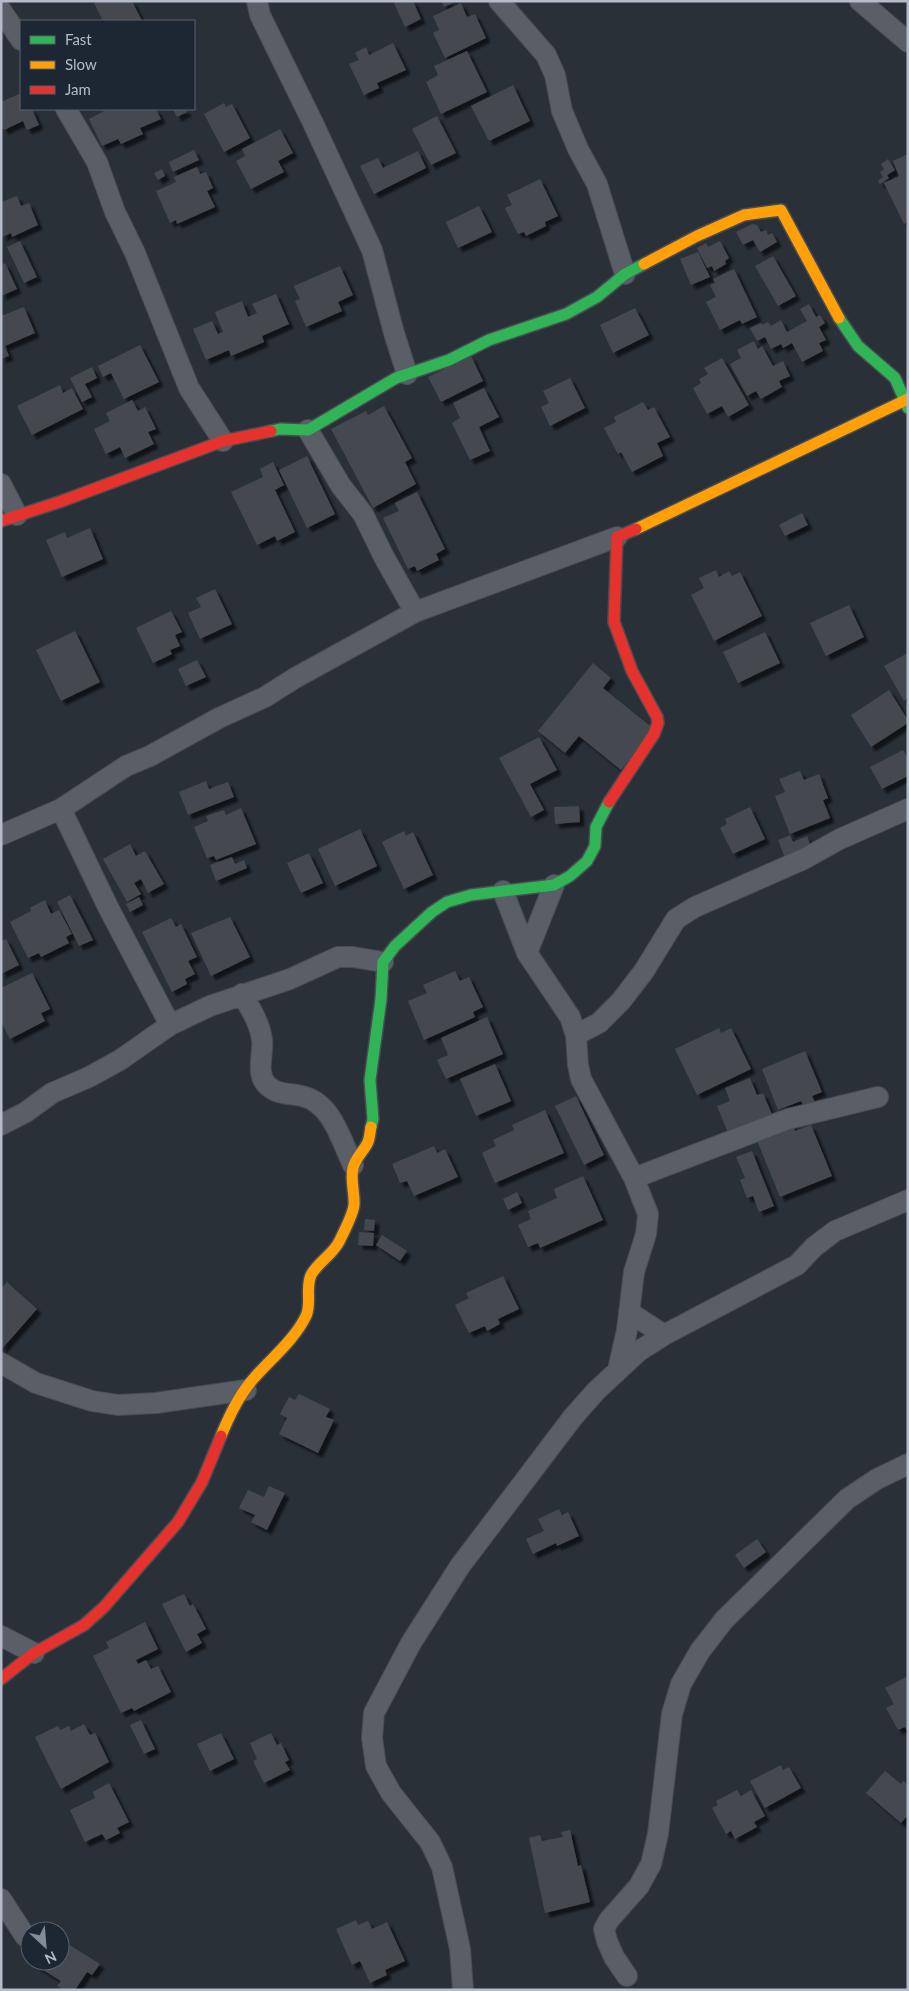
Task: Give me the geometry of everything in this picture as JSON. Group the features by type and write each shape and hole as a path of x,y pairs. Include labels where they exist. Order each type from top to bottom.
{"street":[{"path":"256,1 260,15 372,250 394,333 408,374"},
{"path":"499,1 546,55 555,75 562,111 578,149 597,184 625,274"},
{"path":"860,1 908,42"},
{"path":"1,10 20,38"},
{"path":"67,110 97,162 115,212 135,254 189,388 223,441"},
{"path":"1,484 9,518 62,501 223,441 280,429 308,430 382,384 449,360 489,340 566,314 597,297 625,274 697,236 744,216 781,210 840,320 858,346 895,378 907,402 617,537 415,612 295,678 265,697 219,718 150,756 126,766 61,809 1,835"},
{"path":"308,430 337,480 363,514 384,557 415,612"},
{"path":"1,1679 34,1653 84,1626 98,1613 178,1522 202,1482 227,1422 246,1390 254,1378 277,1356 306,1316 310,1305 308,1291 311,1276 317,1267 329,1258 339,1242 354,1205 351,1178 353,1165 368,1142 374,1119 370,1080 381,999 383,962 395,946 432,912 447,902 471,895 554,885 570,876 587,861 595,846 596,827 613,794 654,734 658,723 657,717 632,670 614,622 617,537"},
{"path":"61,809 108,907 170,1025"},
{"path":"576,1035 599,1023 621,1001 644,971 676,919 695,907 908,809"},
{"path":"527,953 554,885"},
{"path":"503,891 527,953 570,1017 576,1035 581,1079 634,1178 648,1214 646,1234 634,1272 627,1330 618,1370"},
{"path":"1,1125 26,1112 52,1094 120,1060 170,1025 210,1006 290,979 338,957 353,957 383,962"},
{"path":"242,994 258,1024 263,1041 261,1075 266,1084 277,1092 303,1096 320,1103 332,1120 353,1165"},
{"path":"634,1178 788,1119 878,1097"},
{"path":"463,1990 460,1949 442,1867 430,1842 390,1793 376,1766 372,1738 374,1713 411,1643 460,1566 573,1417 596,1391 639,1351 664,1335 796,1265 814,1247 835,1231 908,1200"},
{"path":"629,1312 664,1335"},
{"path":"1,1363 36,1383 92,1401 118,1405 156,1403 246,1390"},
{"path":"204,1397 216,1407 227,1422"},
{"path":"627,1976 614,1956 604,1929 609,1920 638,1886 651,1864 658,1834 672,1714 681,1684 700,1651 724,1620 847,1499 878,1479 908,1464"},
{"path":"1,1636 34,1653"},
{"path":"1,1899 20,1928"}],"building":[{"path":"98,1 132,1 142,20 102,20 94,3"},
{"path":"393,1 413,1 421,19 405,27"},
{"path":"441,1 457,1 444,7"},
{"path":"461,3 467,17 475,14 486,38 445,58 433,33 439,30 433,16"},
{"path":"393,43 406,70 377,83 379,88 364,95 349,64 359,60 355,53 366,47 369,55"},
{"path":"467,51 487,92 441,114 426,82 438,75 434,66"},
{"path":"513,85 530,121 489,141 471,106"},
{"path":"20,93 20,110 32,110 39,125 27,130 23,121 4,130 1,124 1,102"},
{"path":"224,103 226,107 232,104 250,138 224,152 204,114"},
{"path":"106,110 156,110 161,119 140,128 143,134 121,144 118,139 102,146 89,119"},
{"path":"174,110 186,110 187,112 177,117"},
{"path":"437,116 456,153 431,165 412,129"},
{"path":"280,129 293,153 278,161 284,172 251,189 236,161 245,156 242,149"},
{"path":"194,150 199,160 173,172 169,162"},
{"path":"418,151 426,168 374,194 360,166 378,158 383,168"},
{"path":"908,154 908,222 904,224 884,183 899,176 893,161"},
{"path":"888,159 895,170 887,175 889,178 880,184 878,181 883,177 880,172 884,169 881,164"},
{"path":"197,167 200,174 206,172 213,188 207,191 215,207 177,224 176,220 170,223 156,191 176,182 174,177"},
{"path":"162,169 165,176 158,180 154,173"},
{"path":"540,179 558,216 545,222 546,226 526,236 524,232 518,234 505,208 512,205 507,195"},
{"path":"17,196 21,206 29,203 38,225 12,237 11,233 2,237 1,202"},
{"path":"479,206 492,232 458,248 446,222"},
{"path":"752,224 757,225 761,232 766,230 768,235 772,233 777,242 760,252 753,240 743,245 736,232"},
{"path":"20,241 37,277 24,283 7,247"},
{"path":"720,241 729,258 725,261 726,264 714,271 712,266 707,268 697,248 706,243 708,247"},
{"path":"698,252 710,277 691,285 680,259"},
{"path":"773,256 796,296 778,306 755,266"},
{"path":"5,263 17,289 1,296 1,265"},
{"path":"340,266 353,295 338,302 342,311 306,327 295,301 300,299 294,286"},
{"path":"734,269 757,317 742,324 740,320 720,330 706,302 716,297 710,285 715,283 713,279"},
{"path":"276,294 289,324 262,336 264,342 231,356 229,350 206,360 193,329 212,321 218,334 223,332 215,312 242,301 248,317 257,313 252,304"},
{"path":"809,304 816,317 820,315 825,323 819,327 826,340 819,343 823,351 802,362 792,343 783,348 781,344 771,349 765,337 757,341 750,328 768,322 771,326 781,320 787,332 807,321 800,309"},
{"path":"24,307 35,333 5,346 9,356 1,359 1,316"},
{"path":"635,308 649,335 613,353 600,325"},
{"path":"754,341 758,349 762,346 773,366 783,361 790,376 779,381 782,387 761,399 756,391 747,396 730,364 741,358 737,350"},
{"path":"140,345 159,382 124,399 111,373 103,377 98,366"},
{"path":"471,356 483,381 441,402 428,377"},
{"path":"722,358 749,405 728,417 722,406 707,414 693,388 701,383 699,379 708,374 704,368"},
{"path":"92,367 97,378 85,384 92,397 82,402 70,378"},
{"path":"570,378 585,408 550,426 541,407 549,403 543,391"},
{"path":"60,385 63,393 72,388 83,409 32,435 17,406"},
{"path":"484,388 499,417 479,427 490,451 470,460 452,423 460,418 453,403"},
{"path":"132,400 138,411 145,407 156,429 148,432 154,444 125,458 120,447 106,454 94,429 110,421 106,413"},
{"path":"643,402 648,410 654,407 670,437 657,443 663,456 632,472 621,452 618,454 604,428 616,422 614,417"},
{"path":"384,406 412,458 405,462 416,484 373,508 331,429 366,411 368,415"},
{"path":"307,456 335,514 307,528 279,470"},
{"path":"273,462 284,485 275,490 295,532 277,541 275,536 257,545 231,492 263,477 260,469"},
{"path":"417,492 445,549 436,554 439,560 417,571 415,566 408,569 383,518 399,511 395,503"},
{"path":"802,513 808,525 785,536 779,525"},
{"path":"90,528 103,559 62,577 46,540 65,532 67,538"},
{"path":"716,570 719,577 729,571 732,576 740,572 762,616 714,641 691,595 704,588 699,578"},
{"path":"215,589 232,624 200,639 188,613 201,607 196,598"},
{"path":"849,605 864,637 826,656 810,623"},
{"path":"171,611 182,632 175,635 180,646 170,650 172,654 153,663 136,628"},
{"path":"75,631 100,682 61,701 36,650"},
{"path":"765,632 780,663 738,683 723,652"},
{"path":"908,653 908,698 904,701 884,666"},
{"path":"197,660 206,677 186,686 178,669"},
{"path":"593,663 611,678 603,688 654,729 621,770 579,736 565,753 538,731"},
{"path":"889,690 908,723 871,747 851,715"},
{"path":"539,737 557,770 530,784 544,810 531,817 499,758"},
{"path":"903,750 908,758 908,776 882,789 870,767"},
{"path":"800,771 804,780 819,774 828,798 823,800 830,818 790,834 775,796 785,792 779,779"},
{"path":"206,781 209,789 228,782 234,797 188,815 179,792"},
{"path":"579,806 580,822 555,824 554,807"},
{"path":"750,807 765,839 733,854 720,828 727,824 725,819"},
{"path":"241,808 256,844 216,860 214,856 207,858 194,827 208,821 206,816 224,810 226,815"},
{"path":"360,829 377,866 335,886 318,849"},
{"path":"404,831 406,836 413,832 433,875 404,889 382,842"},
{"path":"790,835 793,842 807,836 813,852 787,863 778,840"},
{"path":"130,844 136,856 145,851 164,884 148,893 141,879 134,883 141,894 127,902 103,859"},
{"path":"309,853 323,883 301,893 287,863"},
{"path":"232,857 235,864 244,860 247,868 216,881 210,865"},
{"path":"70,895 93,940 79,946 57,902"},
{"path":"139,897 143,905 130,912 126,904"},
{"path":"45,900 51,914 59,910 72,934 66,937 69,943 41,957 39,953 28,958 10,922 31,911 30,908"},
{"path":"230,917 250,957 211,976 191,933"},
{"path":"171,918 176,927 181,924 197,957 188,961 195,974 185,979 187,984 172,992 142,932"},
{"path":"6,939 19,965 1,974 1,941"},
{"path":"455,971 460,981 469,977 483,1007 473,1012 475,1017 424,1040 408,1001 427,993 423,985"},
{"path":"32,973 50,1009 41,1013 45,1021 10,1039 1,1022 1,988"},
{"path":"487,1017 503,1054 446,1079 437,1060 448,1055 441,1038"},
{"path":"719,1028 721,1033 731,1028 751,1069 697,1095 675,1049"},
{"path":"805,1051 822,1092 812,1096 815,1102 804,1107 801,1101 778,1110 762,1069"},
{"path":"495,1064 511,1101 476,1116 460,1079"},
{"path":"750,1078 757,1095 763,1093 773,1117 729,1135 717,1106 730,1101 725,1088"},
{"path":"576,1096 604,1155 584,1165 555,1106"},
{"path":"545,1110 564,1153 495,1183 482,1153 496,1146 493,1140 514,1130 512,1125"},
{"path":"792,1123 795,1131 811,1125 832,1176 780,1197 756,1138"},
{"path":"434,1146 437,1153 445,1149 458,1177 414,1196 407,1181 400,1183 392,1164"},
{"path":"752,1151 774,1206 759,1212 753,1196 747,1198 740,1180 745,1178 736,1157"},
{"path":"583,1176 603,1220 540,1248 538,1243 528,1247 518,1225 531,1219 528,1211 557,1198 554,1189"},
{"path":"517,1192 522,1203 508,1210 503,1199"},
{"path":"365,1219 375,1220 374,1231 364,1230"},
{"path":"359,1232 374,1233 373,1246 358,1245"},
{"path":"382,1235 407,1251 400,1261 376,1245"},
{"path":"503,1276 519,1309 498,1319 500,1324 487,1331 485,1326 469,1333 455,1305 469,1298 466,1293"},
{"path":"7,1282 37,1309 1,1350 1,1289"},
{"path":"299,1394 330,1409 326,1417 334,1420 318,1453 279,1434 287,1418 280,1414 289,1397 295,1400"},
{"path":"269,1486 285,1493 267,1530 251,1522 255,1515 239,1508 248,1490 264,1497"},
{"path":"559,1509 562,1515 568,1512 579,1536 557,1546 556,1543 533,1554 526,1539 544,1531 538,1519"},
{"path":"757,1539 766,1552 744,1568 735,1555"},
{"path":"184,1594 190,1606 193,1604 206,1629 197,1634 202,1643 186,1652 162,1604"},
{"path":"145,1622 158,1649 136,1660 138,1664 146,1660 151,1669 158,1666 171,1692 134,1711 132,1708 121,1713 93,1656 109,1648 106,1642"},
{"path":"908,1676 908,1732 905,1727 898,1730 886,1708 894,1704 885,1688"},
{"path":"141,1720 155,1749 144,1754 130,1725"},
{"path":"84,1724 90,1735 95,1733 109,1762 61,1789 35,1737 58,1726 60,1730 69,1726 71,1731"},
{"path":"221,1733 234,1759 210,1771 197,1744"},
{"path":"271,1733 277,1745 281,1743 289,1760 285,1762 290,1770 264,1783 253,1761 257,1759 250,1743"},
{"path":"781,1765 783,1770 789,1767 801,1788 765,1808 750,1781"},
{"path":"885,1771 901,1784 903,1781 908,1785 908,1815 901,1823 866,1793"},
{"path":"109,1783 129,1822 117,1828 120,1833 106,1840 102,1834 85,1842 70,1810 95,1798 93,1792"},
{"path":"737,1790 741,1796 751,1790 765,1816 754,1822 757,1827 735,1839 731,1831 726,1834 712,1808 718,1805 716,1801"},
{"path":"570,1830 578,1866 581,1865 590,1902 545,1913 529,1838 540,1835 542,1841 563,1837 561,1832"},
{"path":"356,1920 358,1925 368,1921 372,1929 387,1922 405,1961 385,1970 387,1975 370,1983 360,1961 352,1965 336,1929"},
{"path":"70,1945 100,1964 92,1975 87,1972 75,1990 63,1990 57,1986 61,1981 45,1971 70,1971"}],"traffic: fast":[{"path":"271,431 280,429 308,430 396,378 449,360 489,340 566,314 597,297 625,274 644,264"},
{"path":"839,318 858,346 895,378 908,408"},
{"path":"371,1127 373,1119 370,1080 381,999 383,962 395,946 432,912 447,902 471,895 554,885 570,876 587,861 595,846 596,827 609,802"}],"traffic: slow":[{"path":"644,264 697,236 744,215 781,210 839,318"},
{"path":"636,529 908,399"},
{"path":"221,1436 244,1390 289,1341 306,1316 311,1275 337,1245 352,1213 354,1205 353,1168 368,1142 371,1127"}],"traffic: jam":[{"path":"1,521 62,501 223,441 271,431"},
{"path":"609,802 654,734 658,723 657,717 632,671 614,622 617,537 636,529"},
{"path":"1,1679 34,1653 84,1625 104,1607 178,1522 202,1482 221,1436"}]}
